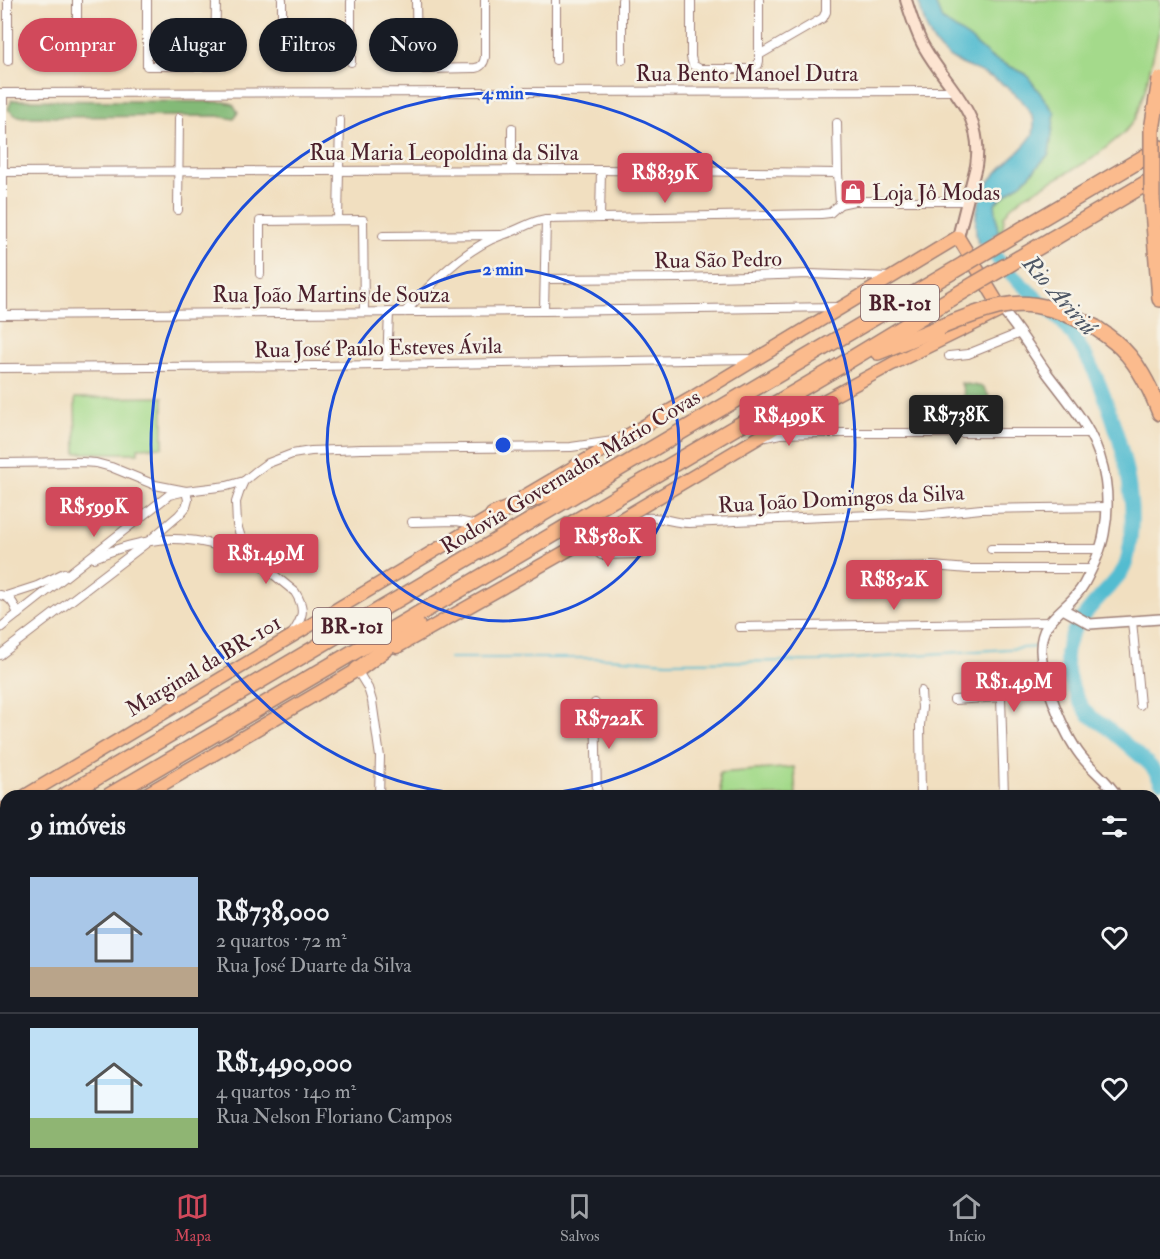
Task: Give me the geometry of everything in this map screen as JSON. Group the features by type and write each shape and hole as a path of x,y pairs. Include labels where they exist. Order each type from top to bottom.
{"highway":[{"path":"1160,80 1152,130 1152,198 1160,299"},
{"name":"Rodovia Governador Mário Covas","path":"75,790 1160,148"},
{"name":"Rodovia Governador Mário Covas","path":"119,790 1160,175"},
{"name":"BR-101","path":"833,370 982,312 1019,304 1051,309 1074,316 1116,342 1135,363 1160,413"},
{"path":"493,515 639,456"},
{"path":"357,670 486,575"}],"main road":[{"path":"153,790 357,670 590,543 753,440 892,364 1002,310 958,237 976,166 978,148 970,118 965,106 924,48 906,0"},
{"name":"Marginal da BR-101","path":"34,790 958,237"}],"street":[{"path":"8,0 8,61"},
{"path":"77,0 77,18"},
{"path":"147,0 147,66 215,66 216,0"},
{"path":"282,0 282,18"},
{"path":"351,0 351,18"},
{"path":"416,0 418,64 424,69 435,69 475,68 483,64 485,0"},
{"path":"556,0 556,60"},
{"path":"622,0 622,60"},
{"path":"691,0 691,57 693,65 700,69 751,69 758,66 759,0"},
{"path":"759,55 822,18 826,12 826,0"},
{"name":"Rua Bento Manoel Dutra","path":"2,93 953,91"},
{"path":"1,315 2,93"},
{"path":"178,210 179,118"},
{"path":"338,216 340,120"},
{"path":"837,123 840,204"},
{"path":"512,128 512,170"},
{"path":"600,218 601,170"},
{"name":"Rua Maria Leopoldina da Silva","path":"2,172 601,170 838,173"},
{"path":"405,312 433,282 483,243 515,231 531,222 546,219 820,214 830,213 840,204 854,201 967,201"},
{"path":"261,274 260,221 338,216 363,220 364,312"},
{"path":"544,311 546,219"},
{"path":"383,236 502,235"},
{"name":"Rua São Pedro","path":"545,279 809,274 892,277"},
{"name":"Rua João Martins de Souza","path":"1,315 843,307"},
{"path":"1002,310 1079,415 1098,450 1102,465 1108,492 1104,534 1100,549 1067,612 1049,622 1045,627 1042,659 1060,718 1074,746 1112,790"},
{"path":"387,365 389,312"},
{"path":"949,356 968,354 1020,333"},
{"name":"Rua José Paulo Esteves Ávila","path":"0,368 756,359"},
{"path":"753,440 780,434 822,433 1090,433"},
{"path":"236,502 244,482 266,464 291,454 361,448 571,447 621,440"},
{"path":"0,463 96,463 155,485 186,491"},
{"path":"0,628 169,495 244,482"},
{"path":"227,486 234,493 237,525 247,551 295,592 300,599 302,616 289,638"},
{"path":"0,654 149,541 186,507 188,500 186,491"},
{"name":"Rua João Domingos da Silva","path":"590,543 600,545 645,518 652,517 688,523 923,514 989,509 1107,507"},
{"path":"412,522 457,521 477,525"},
{"path":"126,529 128,539 133,545"},
{"path":"231,550 236,547 240,537"},
{"path":"3,596 37,586 82,563 108,553 149,541 188,539 252,557"},
{"path":"590,543 601,555 640,554"},
{"path":"991,549 1100,549"},
{"path":"891,567 932,566 969,570 1091,568"},
{"path":"3,596 12,602 18,614"},
{"path":"1067,612 1090,624 1160,619"},
{"path":"1132,621 1140,705"},
{"path":"739,627 1049,622"},
{"path":"357,670 368,688 372,701 380,757 379,790"},
{"path":"921,691 921,790"},
{"path":"954,700 1001,697 1004,790"},
{"path":"595,703 597,790"}],"green space":[{"path":"934,0 1160,0 1160,27 1145,90 1135,119 1124,133 1092,159 1023,197 1004,216 1003,229 998,233 994,204 1028,177 1049,154 1026,74 992,58 969,38 941,20"},
{"path":"12,100 225,102 233,104 238,112 234,119 217,116 23,117 15,115 8,109"},
{"path":"961,383 983,387 989,396 984,408 961,404 964,393"},
{"path":"163,397 163,447 138,448 138,453 76,453 75,398"},
{"path":"794,767 796,790 720,790 719,773"}],"water":[{"path":"918,0 934,0 942,20 969,38 992,58 1026,74 1055,113 1049,154 1028,177 995,203 998,233 978,244 976,222 978,207 986,186 1031,137 1034,131 1034,121 1029,110 1007,87 956,61 940,50 929,33"}],"waterway":[{"name":"Rio Aririú","path":"983,223 991,250 1001,263 1060,320 1080,347 1092,367 1117,433 1130,488 1132,526 1128,557 1120,574 1089,609 1075,629 1070,639 1066,660 1070,681 1084,709 1146,761 1160,781"},
{"path":"449,658 608,658 667,662 821,661 1037,647"}],"place":[{"name":"Loja Jô Modas","path":"853,192"}]}
